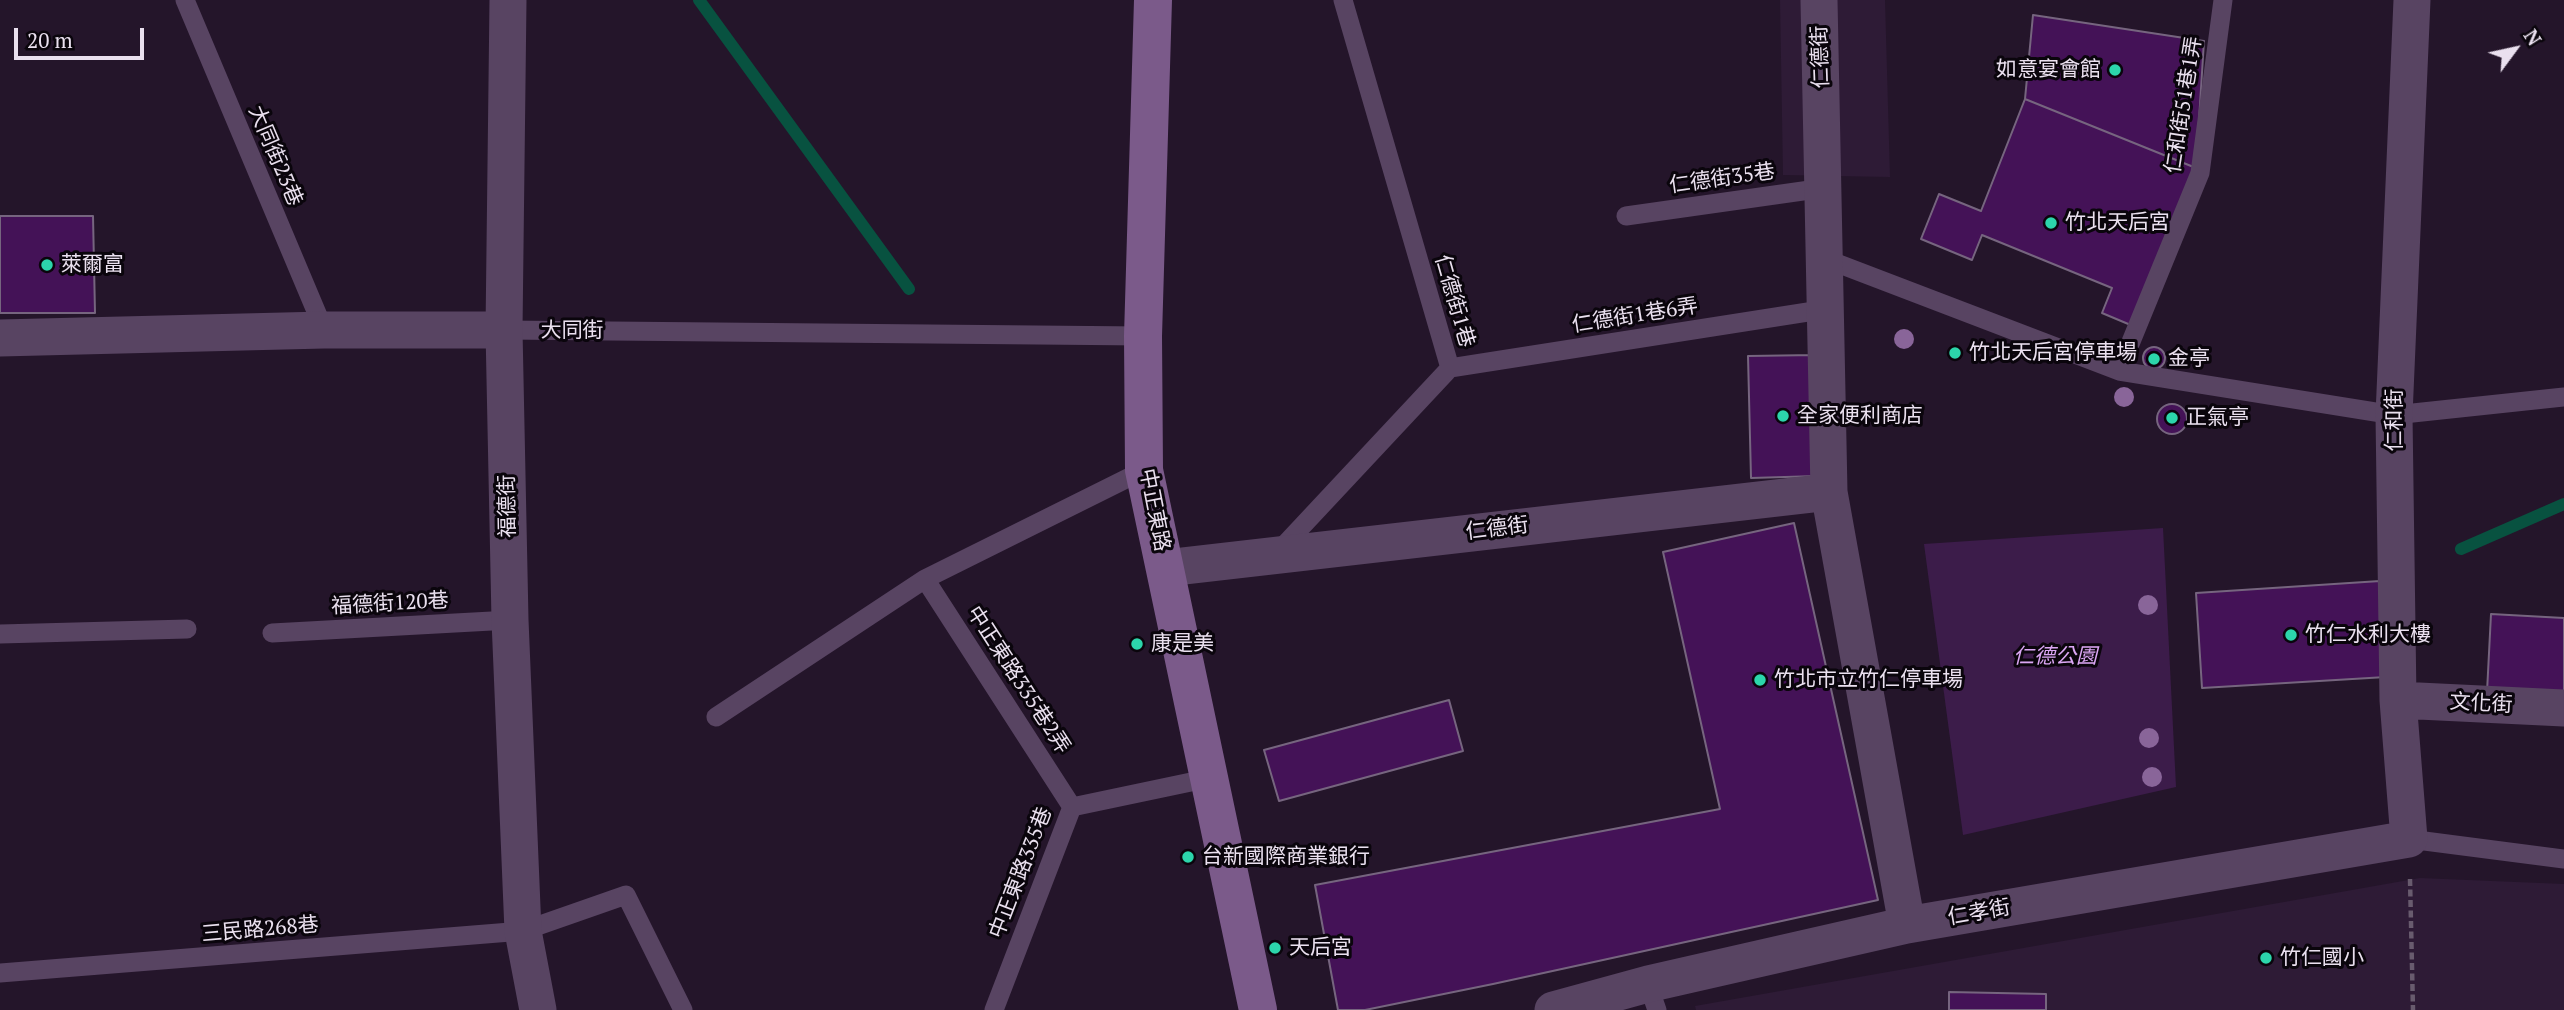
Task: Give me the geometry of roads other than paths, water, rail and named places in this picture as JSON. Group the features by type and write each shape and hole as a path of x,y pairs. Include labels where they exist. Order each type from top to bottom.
{"main road":[{"name":"中正東路","path":"1153,0 1143,336 1144,470 1258,1010"}],"street":[{"name":"福德街","path":"508,0 504,330 510,620 523,931 538,1010"},
{"name":"仁德街","path":"1819,0 1829,492 1907,925"},
{"name":"仁和街","path":"2409,839 2398,700 2394,415 2412,0"},
{"name":"大同街","path":"0,338 324,330 504,330"},
{"name":"仁德街","path":"1166,568 1829,492"},
{"name":"文化街","path":"2398,700 2564,708"},
{"name":"仁孝街","path":"1553,1010 1653,997 1907,925 2409,839"}],"lane":[{"name":"大同街23巷","path":"185,0 324,330"},
{"name":"仁德街1巷","path":"1275,555 1450,368 1343,0"},
{"name":"仁和街51巷1弄","path":"2119,371 2200,173 2223,0"},
{"name":"仁德街35巷","path":"1626,216 1824,188"},
{"path":"1826,260 2119,371 2394,415 2564,397"},
{"name":"仁德街1巷6弄","path":"1450,368 1826,309"},
{"name":"大同街","path":"504,330 1143,336"},
{"path":"716,717 925,579 1144,470"},
{"name":"中正東路335巷2弄","path":"925,579 1072,807"},
{"name":"福德街120巷","path":"272,633 510,620"},
{"path":"0,634 187,629"},
{"name":"中正東路335巷","path":"994,1010 1072,807 1210,778"},
{"path":"2409,839 2564,859"},
{"name":"三民路268巷","path":"0,973 523,931 626,895 683,1010"}],"waterway":[{"path":"699,0 909,289"},
{"path":"2461,549 2564,504"}],"place":[{"name":"如意宴會館","path":"2115,70"},
{"name":"竹北天后宮","path":"2051,223"},
{"name":"萊爾富","path":"47,265"},
{"name":"竹北天后宮停車場","path":"1955,353"},
{"name":"金亭","path":"2154,359"},
{"name":"全家便利商店","path":"1783,416"},
{"name":"正氣亭","path":"2172,418"},
{"name":"竹仁水利大樓","path":"2291,635"},
{"name":"康是美","path":"1137,644"},
{"name":"竹北市立竹仁停車場","path":"1760,680"},
{"name":"台新國際商業銀行","path":"1188,857"},
{"name":"天后宮","path":"1275,948"},
{"name":"竹仁國小","path":"2266,958"}],"park label":[{"name":"仁德公園","path":"2055,657"}]}
